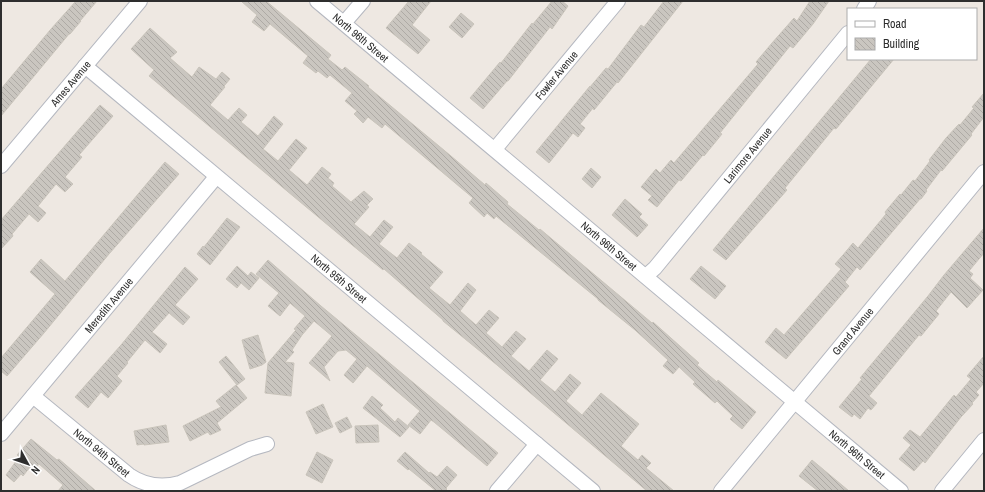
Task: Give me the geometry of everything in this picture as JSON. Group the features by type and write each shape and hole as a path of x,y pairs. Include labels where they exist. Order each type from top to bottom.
{"street":[{"name":"Ames Avenue","path":"1,166 140,1"},
{"name":"North 96th Street","path":"317,1 646,276 794,403 901,491"},
{"path":"344,23 363,1"},
{"name":"Fowler Avenue","path":"495,149 618,1"},
{"name":"Larimore Avenue","path":"646,276 660,262 847,34"},
{"name":"North 95th Street","path":"85,66 593,491"},
{"name":"Grand Avenue","path":"721,491 984,172"},
{"name":"Meredith Avenue","path":"1,434 216,177"},
{"name":"North 94th Street","path":"33,396 129,476 142,483 157,486 180,483 250,449 267,444"},
{"path":"942,491 984,440"},
{"path":"498,491 537,444"}],"building":[{"path":"76,1 97,1 1,116 1,89"},
{"path":"241,1 266,1 331,55 328,59 342,70 345,67 369,86 368,87 485,185 486,183 508,202 507,204 539,230 540,229 652,323 653,322 699,363 697,365 717,382 718,380 756,412 742,429 730,419 733,416 717,401 715,403 693,384 695,382 679,367 673,374 663,366 668,360 598,299 496,216 494,219 487,213 484,217 469,203 473,198 385,124 382,128 368,117 363,123 354,114 357,111 345,101 352,93 330,75 327,78 318,71 316,73 303,63 308,56 270,24 264,31 252,22 257,15"},
{"path":"409,1 431,1 412,25 430,40 418,54 386,28"},
{"path":"552,1 562,1 568,6 552,29 550,27 508,81 483,109 470,98"},
{"path":"664,1 683,1 618,83 617,82 594,110 593,108 580,124 585,128 578,137 573,133 549,163 536,152 590,86 606,68 608,69 641,25 644,27"},
{"path":"810,1 829,1 813,24 793,48 790,46 720,133 722,134 704,156 703,155 681,181 679,180 657,207 648,200 652,196 641,187 656,169 660,173 671,160 674,163 758,64 756,62 772,43 794,18 797,21"},
{"path":"461,13 474,24 462,38 449,27"},
{"path":"150,28 177,52 170,58 192,77 199,67 216,79 222,72 230,79 210,105 228,120 239,108 247,115 241,122 258,136 274,116 283,124 263,149 278,161 296,139 307,148 289,170 307,185 322,167 331,174 328,178 334,183 332,186 351,202 364,191 373,199 367,205 369,207 354,224 370,237 384,220 393,227 379,244 397,258 409,243 422,253 421,254 443,272 429,288 450,305 468,283 476,290 460,311 476,325 489,310 499,318 486,333 502,347 516,331 526,339 511,356 529,371 547,350 558,359 540,380 555,392 570,374 581,383 566,401 582,415 601,393 639,424 621,446 638,460 642,455 651,463 646,468 674,491 647,491 443,321 384,269 383,270 341,236 149,76 154,70 131,49"},
{"path":"870,60 893,60 836,129 834,128 785,188 787,190 726,260 713,250"},
{"path":"984,93 984,117 971,134 972,135 942,171 941,170 921,199 860,270 857,267 845,282 849,286 786,359 765,342 776,328 784,335 841,269 835,264 853,243 858,248 886,214 885,212 900,194 901,195 913,180 915,181 946,138 959,124 960,125"},
{"path":"100,105 113,116 79,155 82,157 65,177 73,184 65,192 56,184 38,206 46,213 38,222 29,214 12,234 13,236 1,249 1,220"},
{"path":"165,162 179,174 109,254 7,376 1,371 1,358 55,294 30,272 41,259 65,281"},
{"path":"591,168 601,177 592,188 582,179"},
{"path":"625,199 642,214 639,217 648,225 637,237 612,215"},
{"path":"227,218 240,227 210,265 197,254"},
{"path":"984,228 984,253 969,271 973,274 970,278 983,290 967,308 951,292 936,311 939,314 921,336 919,335 869,396 877,403 871,410 868,408 860,419 854,414 852,417 839,407 862,379 860,378"},
{"path":"268,260 498,453 487,466 431,420 420,434 408,425 420,411 367,366 353,383 344,375 357,359 346,350 338,351 324,367 330,381 309,363 332,336 314,321 302,335 292,350 294,352 285,362 294,363 291,396 265,393 268,363 296,330 294,329 305,316 290,303 280,316 268,306 279,293 256,274"},
{"path":"237,266 248,276 251,272 259,278 249,290 241,283 237,288 226,279"},
{"path":"701,266 726,286 715,299 690,279"},
{"path":"185,267 198,279 175,305 190,317 183,325 169,313 152,332 167,344 160,353 145,340 117,376 122,381 108,398 101,392 88,408 75,397 121,345"},
{"path":"258,335 266,362 250,369 242,340"},
{"path":"226,356 245,379 237,385 219,362"},
{"path":"984,356 984,383 976,392 979,395 925,463 923,461 914,471 899,459 911,445 903,438 910,430 920,437 954,395 956,397 971,379 967,376"},
{"path":"236,385 247,398 217,423 221,430 210,435 208,432 190,441 183,426 221,407 216,401"},
{"path":"372,396 383,405 380,408 395,422 398,418 409,427 400,437 363,408"},
{"path":"323,404 333,427 316,434 306,412"},
{"path":"347,417 352,427 340,433 335,423"},
{"path":"166,425 169,442 137,445 134,431"},
{"path":"378,425 379,442 356,443 355,426"},
{"path":"31,439 57,460 59,459 96,491 58,491 63,485 39,464 34,470 30,467 23,476 21,474 14,482 6,475 19,457 17,455"},
{"path":"317,452 333,460 322,483 306,475"},
{"path":"405,452 429,473 430,472 437,477 447,466 457,475 445,491 436,491 397,461"},
{"path":"812,460 849,491 818,491 799,476"}]}
